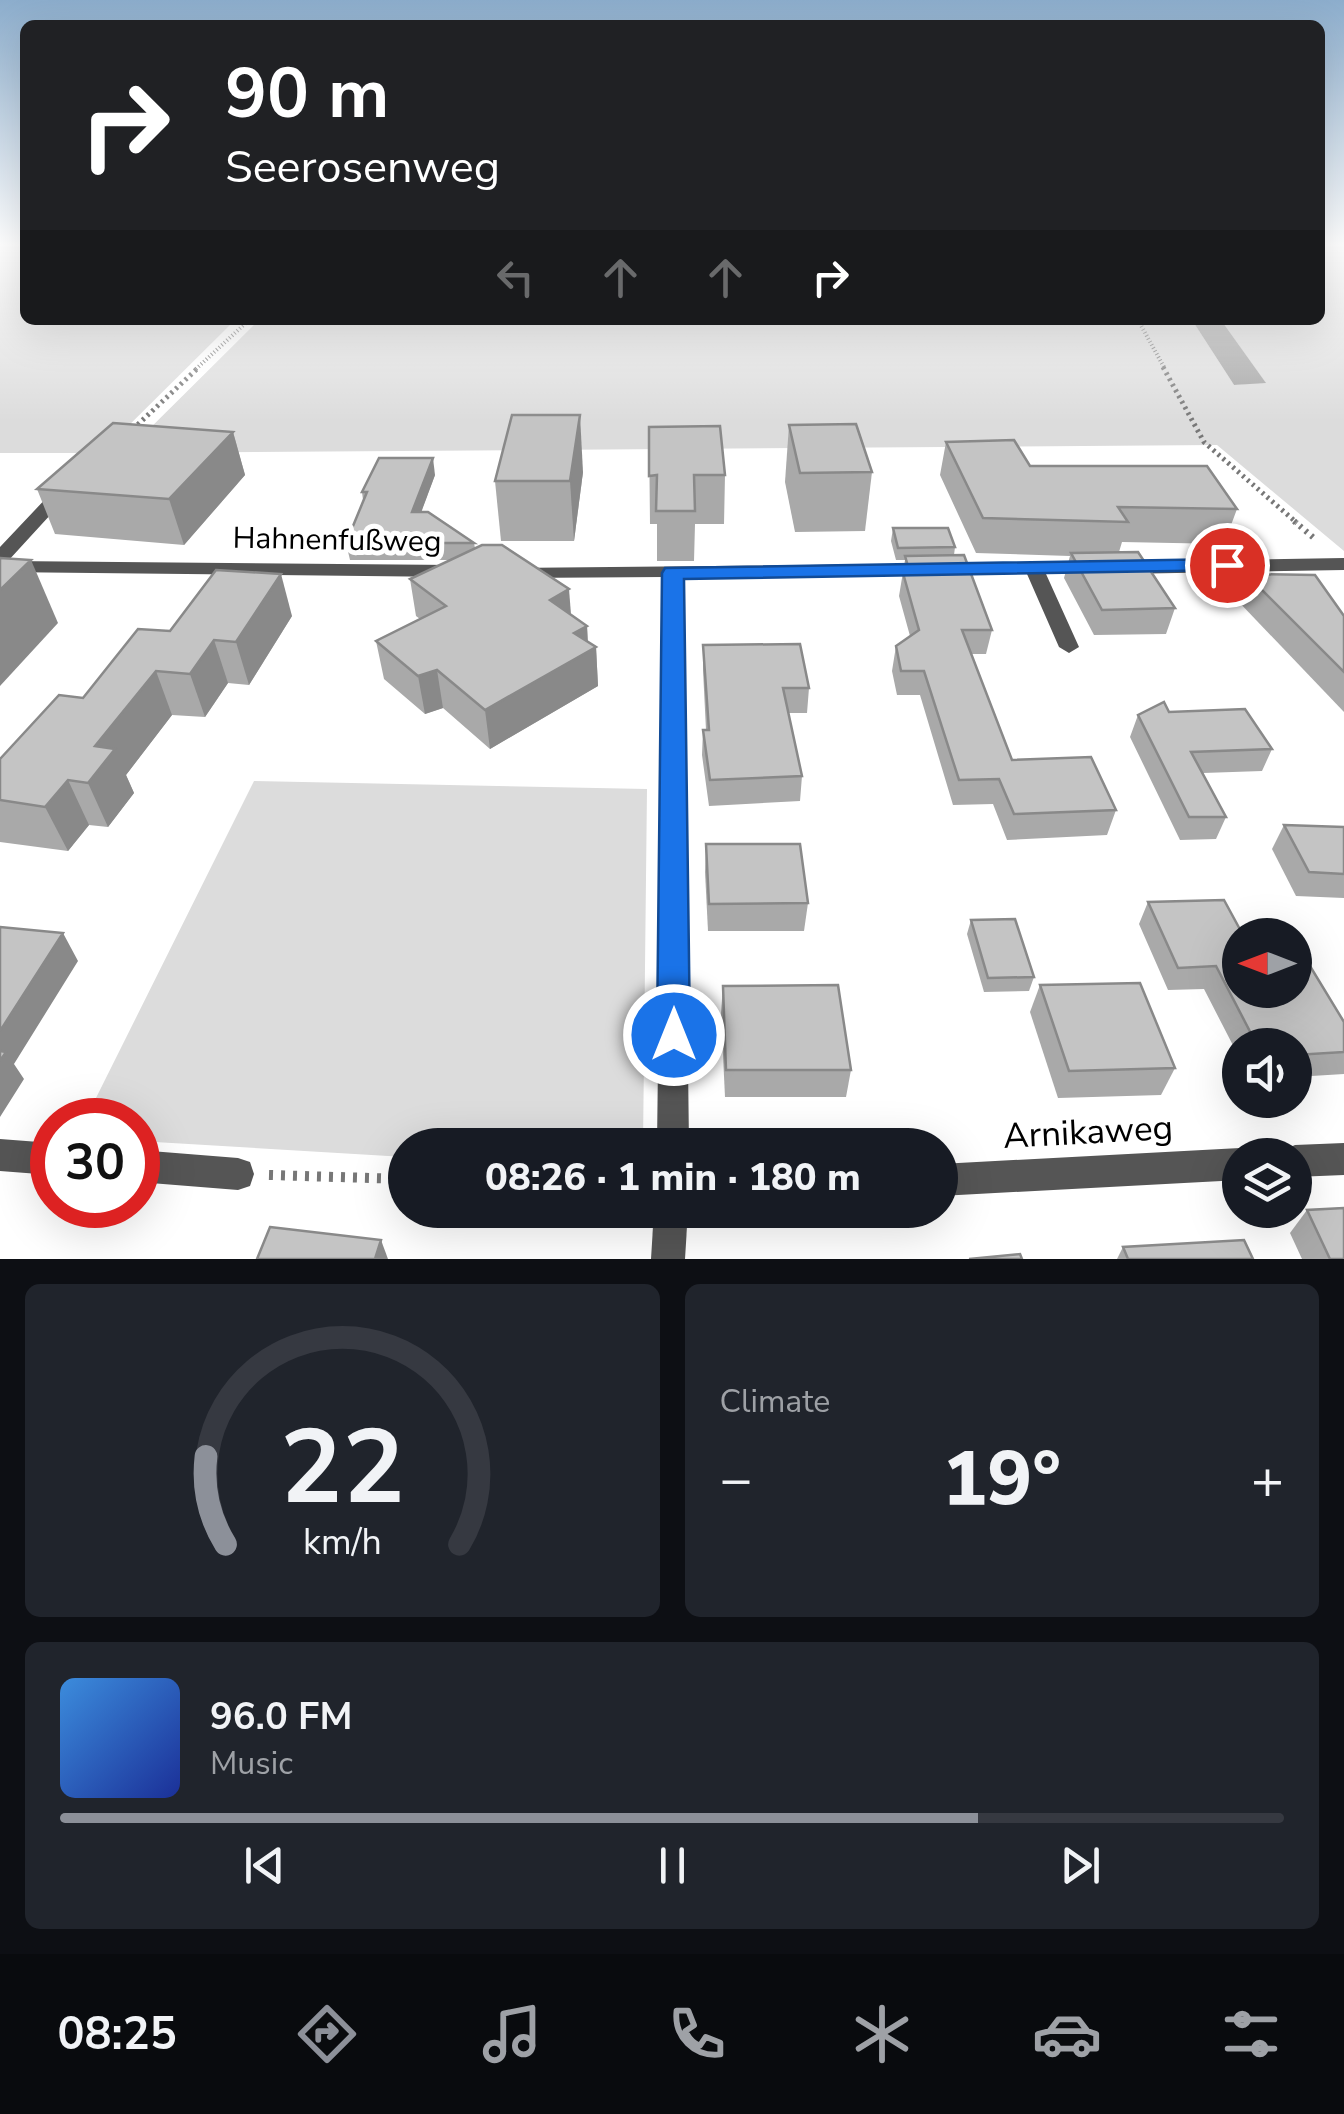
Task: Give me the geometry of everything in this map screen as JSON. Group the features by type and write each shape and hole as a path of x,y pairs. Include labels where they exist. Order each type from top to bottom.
{"street":[{"path":"0,558 58,497"},
{"name":"Hahnenfußweg","path":"0,566 673,573 1343,564"},
{"path":"1034,570 1069,646"},
{"path":"673,573 673,1128"},
{"path":"0,1155 30,1157"},
{"path":"1312,1160 1344,1158"},
{"name":"Arnikaweg","path":"958,1179 1222,1165"},
{"path":"160,1168 238,1174"},
{"path":"668,1259 670,1228"}],"path":[{"path":"124,436 244,325"},
{"path":"1141,325 1204,442 1343,564"},
{"path":"238,1174 388,1178"}],"shaded area":[{"path":"0,305 20,305 20,325 230,325 101,453 0,453"},
{"path":"1325,305 1344,305 1344,551 1217,445 125,453 254,325 1195,325 1234,385 1265,382 1225,325 1325,325"},
{"path":"1195,325 1225,325 1266,383 1234,385"},
{"path":"254,781 647,789 643,1128 388,1128 388,1156 160,1142 160,1098 96,1098"}],"building":[{"path":"512,415 580,415 570,481 495,481"},
{"path":"113,423 233,432 169,499 37,489"},
{"path":"856,424 872,472 800,473 789,425"},
{"path":"720,426 725,475 694,475 695,511 656,511 657,475 649,476 649,427"},
{"path":"1014,440 1030,466 1207,466 1237,509 1118,507 1128,522 983,518 946,442"},
{"path":"379,458 433,458 412,512 428,512 474,543 346,543 367,492 362,492"},
{"path":"893,528 948,528 955,547 898,548"},
{"path":"482,545 502,545 569,589 550,600 587,626 574,633 596,647 485,710 437,670 418,676 376,641 446,606 410,579"},
{"path":"1138,552 1175,608 1102,610 1071,553"},
{"path":"964,555 992,630 962,630 1012,760 1091,757 1116,810 1014,814 999,779 959,780 924,671 901,671 896,646 919,630 903,573 910,573 905,556"},
{"path":"0,558 31,560 0,590"},
{"path":"216,570 281,574 236,642 214,640 190,674 156,671 95,746 115,749 88,783 68,780 45,807 0,800 0,759 59,695 83,698 138,629 170,631"},
{"path":"1246,574 1315,575 1344,616 1344,672"},
{"path":"800,644 809,688 783,688 802,776 710,780 703,730 709,730 703,645"},
{"path":"1164,702 1169,712 1245,709 1272,749 1191,752 1226,817 1189,817 1138,715"},
{"path":"1284,825 1344,827 1344,874 1309,872"},
{"path":"706,844 800,844 808,903 709,904"},
{"path":"1224,900 1234,918 1222,918 1222,978 1216,966 1178,968 1148,902"},
{"path":"1015,919 1034,977 988,978 971,920"},
{"path":"0,927 63,933 0,1031"},
{"path":"1312,969 1344,1022 1344,1052 1312,1054 1312,1028 1248,1028 1238,1008 1312,1008"},
{"path":"1140,983 1175,1068 1069,1071 1040,985"},
{"path":"838,985 851,1070 726,1070 723,986"},
{"path":"1344,1208 1344,1259 1330,1259 1312,1221 1312,1210"},
{"path":"270,1227 381,1240 375,1259 257,1259"},
{"path":"1244,1240 1253,1259 1128,1259 1123,1247"},
{"path":"1020,1254 1022,1259 969,1259"}],"route":[{"path":"674,1035 673,573 1227,565"}]}
